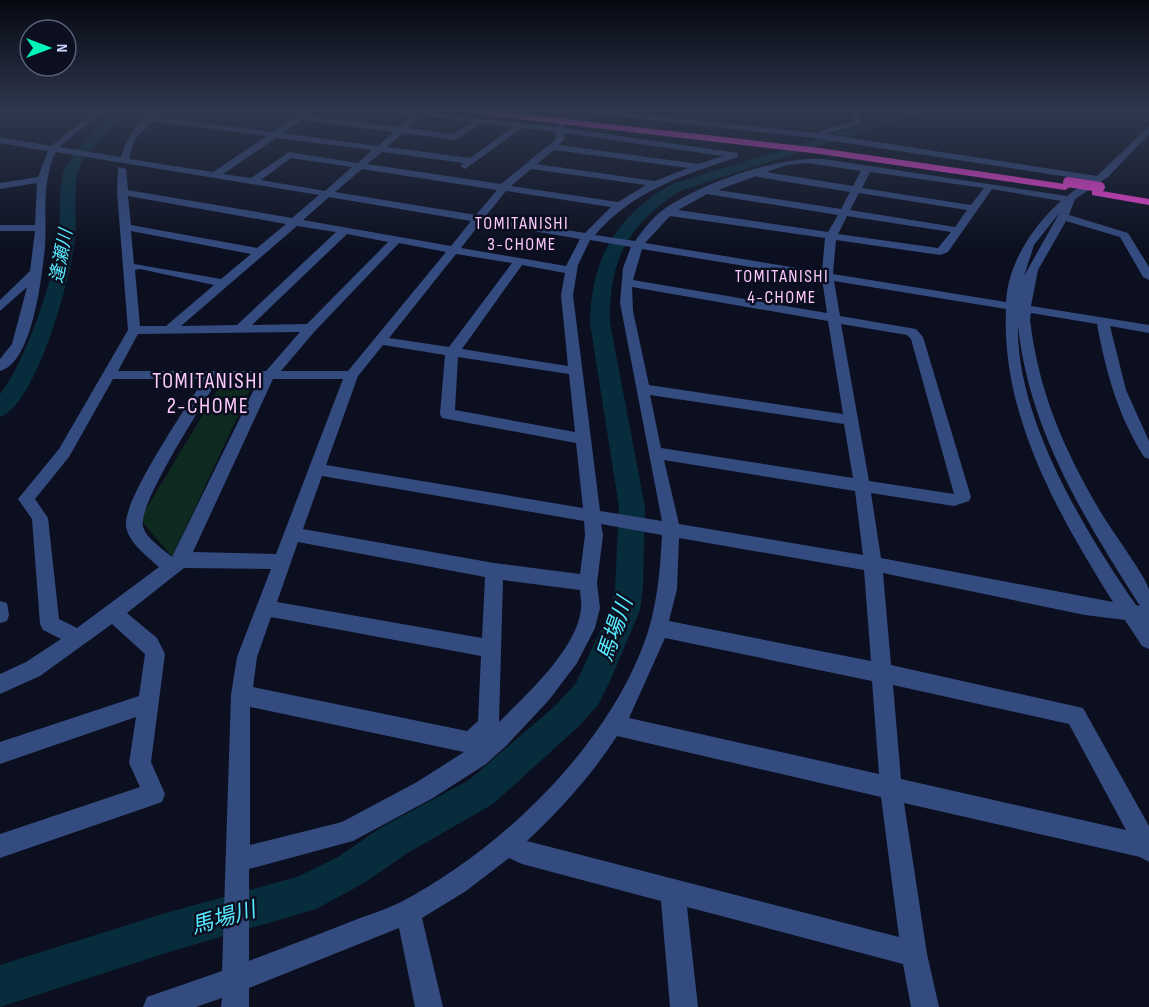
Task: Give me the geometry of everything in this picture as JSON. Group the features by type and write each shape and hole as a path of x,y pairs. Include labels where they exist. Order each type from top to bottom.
{"highway":[{"path":"858,157 1068,190 1099,186 1149,196"},
{"path":"886,157 1068,190"},
{"path":"1099,186 1149,202"}],"street":[{"path":"0,367 13,354 20,337 34,274 40,228 39,194 52,157"},
{"path":"90,157 1149,329"},
{"path":"79,638 50,624 40,518 26,499 64,453 134,330 120,163 123,157"},
{"path":"214,176 242,157"},
{"path":"252,182 286,157"},
{"path":"303,157 618,205"},
{"path":"171,328 370,157"},
{"path":"447,157 472,160"},
{"path":"448,178 476,157"},
{"path":"235,1007 241,695 247,657 315,469 352,375 382,341 504,188 540,157"},
{"path":"627,157 697,166"},
{"path":"236,867 345,833 424,790 478,756 529,708 570,656 590,615 591,598 588,583 594,535 600,518 575,370 567,295 570,270 589,238 618,205 656,184 697,166 728,157"},
{"path":"940,157 1099,186 1127,157"},
{"path":"157,1007 235,968 408,912 456,883 506,844 561,791 614,725 646,662 658,628 669,578 655,453 627,311 626,282 636,245 667,212 705,190 800,161 990,186 1068,190"},
{"path":"529,166 656,184"},
{"path":"867,169 831,237 827,276 874,564 891,790 914,954 925,1007"},
{"path":"754,174 973,208"},
{"path":"0,186 43,179"},
{"path":"667,212 940,252 944,250 990,186"},
{"path":"705,190 957,230"},
{"path":"1068,190 1064,217 1042,248 1016,308 1046,418 1072,480 1105,538 1149,603"},
{"path":"1068,190 1029,244 1016,275 1014,369 1032,429 1051,478 1130,614 1149,640"},
{"path":"122,192 570,270"},
{"path":"1064,217 1124,235 1149,277"},
{"path":"126,227 259,252"},
{"path":"0,228 40,228"},
{"path":"241,328 344,231"},
{"path":"175,564 270,374 310,328 396,240"},
{"path":"519,261 452,353 447,414 585,439"},
{"path":"128,268 140,266 223,283"},
{"path":"0,307 34,274"},
{"path":"626,282 911,332 917,337 963,497 954,500 655,453"},
{"path":"1103,322 1115,386 1128,418 1149,453"},
{"path":"134,330 310,328"},
{"path":"382,341 575,370"},
{"path":"175,564 135,531 133,522 142,497 214,374"},
{"path":"108,375 352,375"},
{"path":"642,388 851,420"},
{"path":"315,469 874,564 1130,614 1149,615"},
{"path":"293,534 494,571 588,583"},
{"path":"0,684 33,669 79,638 175,564 198,559 282,562"},
{"path":"241,695 471,743 488,726 494,571"},
{"path":"266,608 490,649"},
{"path":"0,609 0,615"},
{"path":"0,846 154,794 140,763 155,654 150,644 112,612"},
{"path":"658,628 882,673 1076,716 1148,849"},
{"path":"0,753 148,703"},
{"path":"614,725 1148,849"},
{"path":"506,844 522,852 914,954"},
{"path":"672,892 684,1007"},
{"path":"408,912 429,1007"}],"green space":[{"path":"222,383 253,384 172,557 140,519"}],"waterway":[{"name":"逢瀬川","path":"0,409 18,387 45,326 67,239 71,170 79,157"},
{"name":"馬場川","path":"0,986 169,932 302,895 351,870 393,841 481,792 567,716 587,694 600,669 625,610 629,588 632,507 600,323 600,300 604,276 612,254 623,233 656,199 677,187 773,157"}],"district":[{"name":"TOMITANISHI 3-CHOME","path":"522,233"},
{"name":"TOMITANISHI 4-CHOME","path":"782,286"},
{"name":"TOMITANISHI 2-CHOME","path":"208,392"}]}
